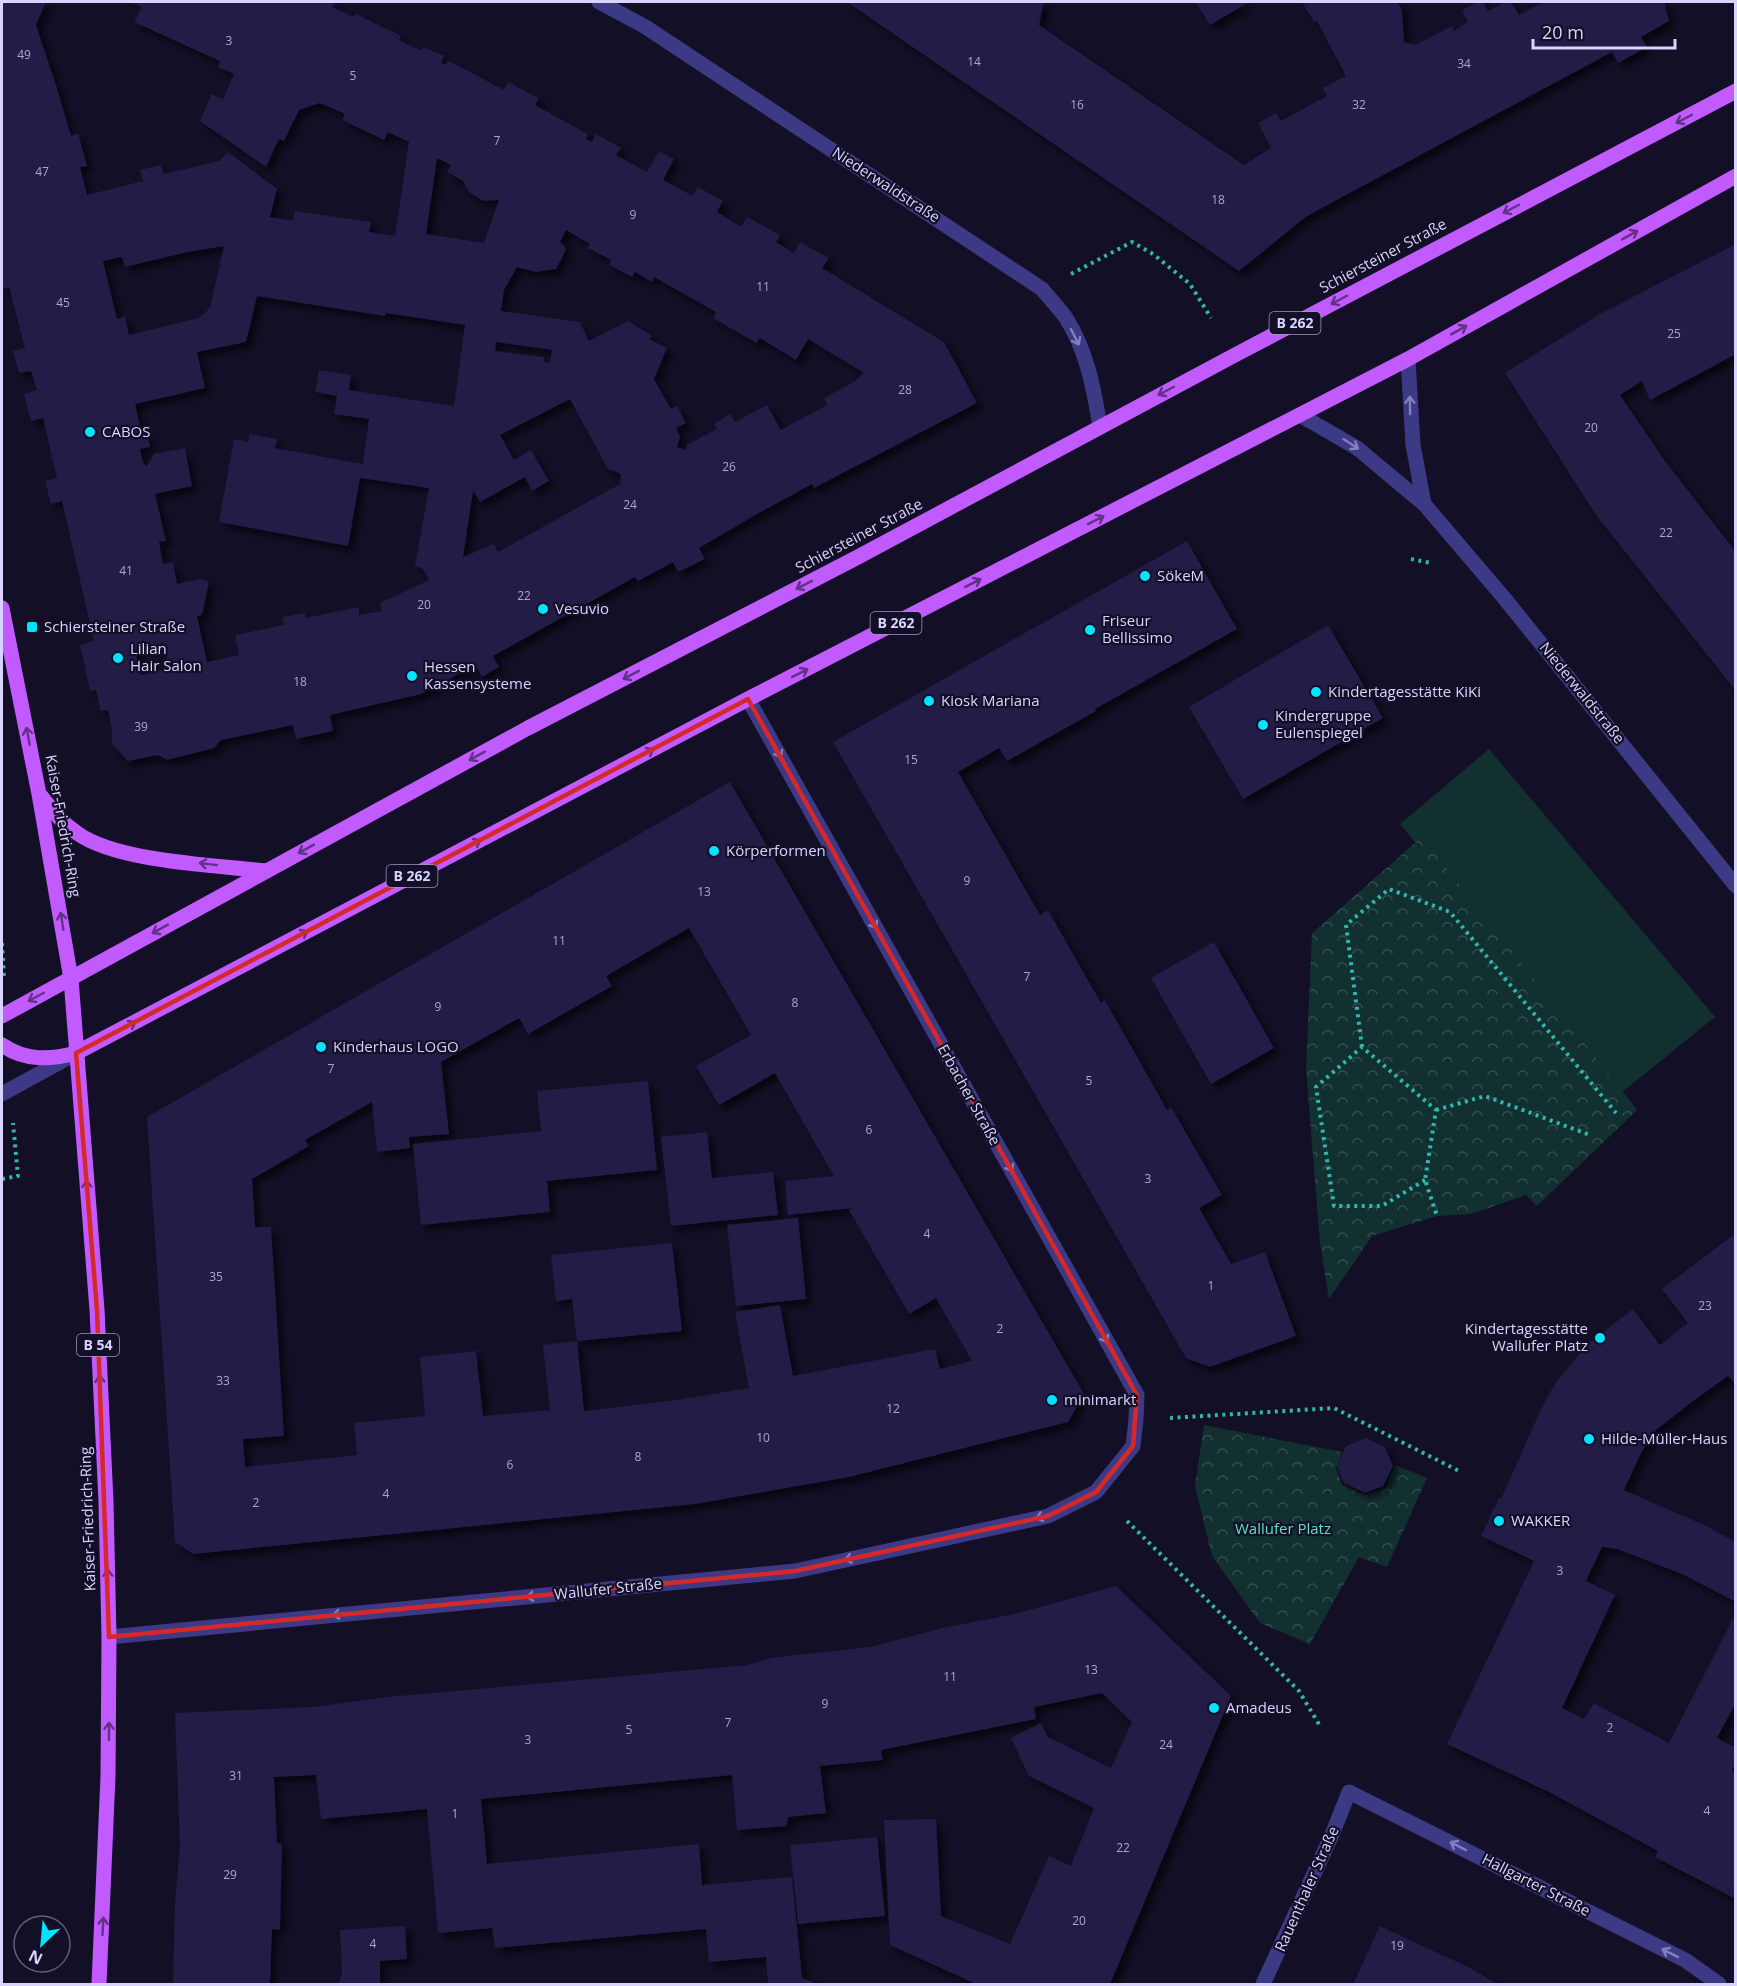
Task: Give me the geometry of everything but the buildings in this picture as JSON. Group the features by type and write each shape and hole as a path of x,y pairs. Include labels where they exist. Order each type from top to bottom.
{"main road":[{"name":"Schiersteiner Straße","path":"2,1016 528,728 856,558 1736,92"},
{"name":"B 262","path":"76,1053 748,699 1408,359 1736,176"},
{"name":"Kaiser-Friedrich-Ring","path":"2,608 39,794 72,979 97,1310 106,1502 109,1637 108,1776 99,1984"},
{"path":"39,794 58,817 78,834 101,844 140,856 266,871"},
{"path":"2,1046 22,1055 38,1058 55,1058 76,1053"}],"street":[{"name":"Niederwaldstraße","path":"599,2 644,26 1042,289 1066,318 1084,354 1094,387 1100,427"},
{"name":"Niederwaldstraße","path":"1408,359 1413,445 1424,504"},
{"name":"Niederwaldstraße","path":"1300,415 1357,448 1424,504 1513,608 1736,886"},
{"name":"Erbacher Straße","path":"748,699 1137,1395 1133,1446 1096,1492"},
{"name":"B 262","path":"2,1094 76,1053"},
{"name":"Wallufer Straße","path":"109,1637 795,1571 1048,1516 1096,1492"},
{"name":"Rauenthaler Straße","path":"1263,1984 1331,1837 1349,1792"},
{"name":"Hallgarter Straße","path":"1349,1792 1684,1960 1719,1984"}],"path":[{"path":"1042,289 1132,242 1153,254 1190,285 1211,318"},
{"path":"1436,1110 1362,1047 1346,925 1389,889 1450,912 1616,1113"},
{"path":"1362,1047 1316,1087 1334,1206 1382,1206 1425,1180"},
{"path":"1436,1110 1485,1096 1590,1136"},
{"path":"1436,1110 1425,1180 1437,1216"},
{"path":"2,1179 18,1176"},
{"path":"1170,1418 1335,1408 1459,1471"},
{"path":"1127,1521 1299,1691 1320,1725"}],"highlighted area":[{"path":"748,699 1137,1395 1133,1446 1096,1492 1048,1516 795,1571 109,1637 97,1310 76,1053"}],"green space":[{"path":"1489,749 1715,1017 1621,1093 1555,1009 1400,824"},
{"path":"1422,837 1637,1110 1537,1206 1526,1195 1471,1214 1437,1216 1372,1236 1329,1299 1320,1243 1306,1069 1312,933"},
{"name":"Wallufer Platz","path":"1204,1425 1342,1452 1336,1468 1342,1485 1365,1495 1385,1488 1395,1465 1427,1478 1387,1567 1359,1557 1310,1644 1260,1623 1212,1556 1195,1486"}],"place":[{"name":"CABOS","path":"90,432"},
{"name":"SökeM","path":"1145,576"},
{"name":"Vesuvio","path":"543,609"},
{"name":"Schiersteiner Straße","path":"32,627"},
{"name":"Friseur Bellissimo","path":"1090,630"},
{"name":"Lilian Hair Salon","path":"118,658"},
{"name":"Hessen Kassensysteme","path":"412,676"},
{"name":"Kindertagesstätte KiKi","path":"1316,692"},
{"name":"Kiosk Mariana","path":"929,701"},
{"name":"Kindergruppe Eulenspiegel","path":"1263,725"},
{"name":"Körperformen","path":"714,851"},
{"name":"Kinderhaus LOGO","path":"321,1047"},
{"name":"Kindertagesstätte Wallufer Platz","path":"1600,1338"},
{"name":"minimarkt","path":"1052,1400"},
{"name":"Hilde-Müller-Haus","path":"1589,1439"},
{"name":"WAKKER","path":"1499,1521"},
{"name":"Amadeus","path":"1214,1708"}]}
